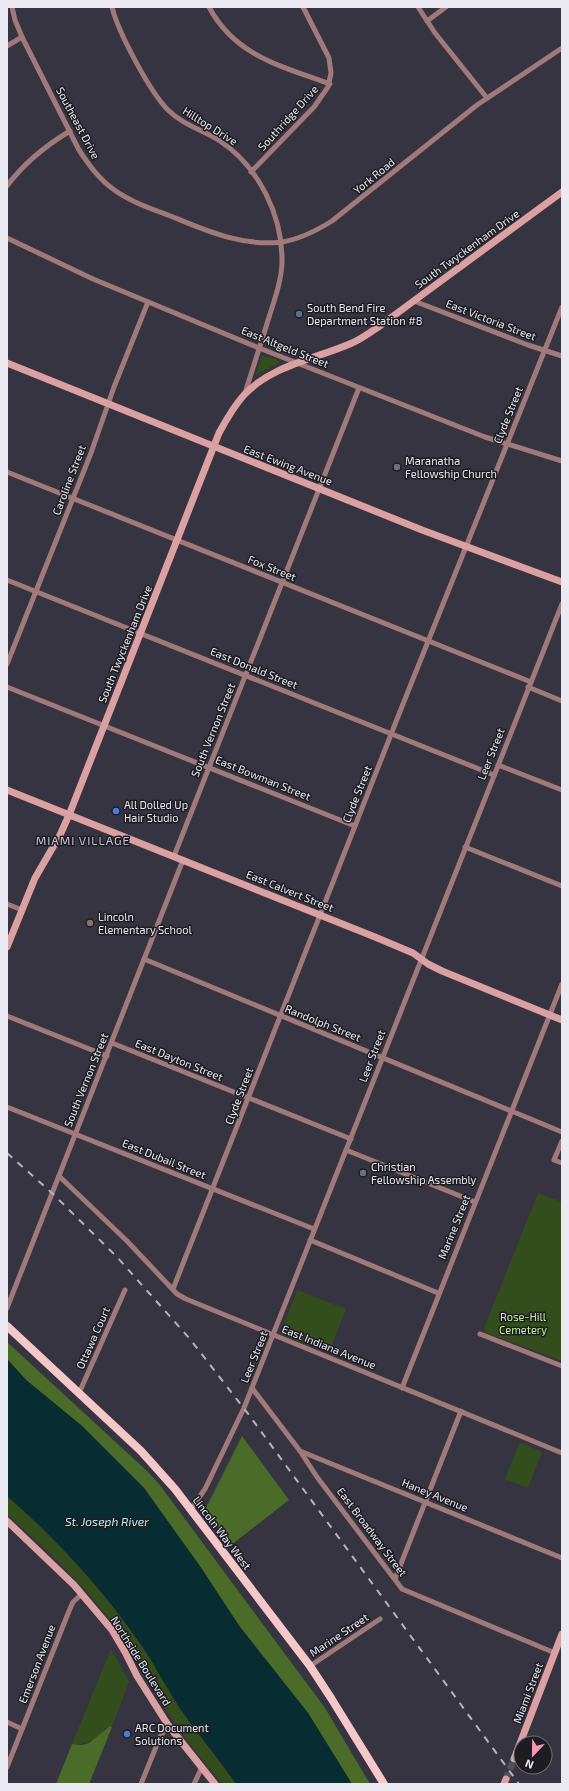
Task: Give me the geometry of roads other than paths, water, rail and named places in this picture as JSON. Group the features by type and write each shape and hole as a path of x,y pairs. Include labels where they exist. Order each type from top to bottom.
{"main road":[{"name":"Lincoln Way West","path":"7,1326 159,1470 310,1666 384,1784"}],"street":[{"name":"Southeast Drive","path":"12,7 15,20 22,37 79,150 94,172 113,189 132,201 226,238 252,242 280,242"},
{"name":"Hilltop Drive","path":"112,7 120,30 150,87 161,103 183,122 225,145 240,158 251,172 267,196 275,214 280,242"},
{"path":"209,7 222,28 234,41 249,52 268,61 330,84"},
{"name":"Southridge Drive","path":"251,172 314,107 325,94 330,84 331,73 329,58 303,7"},
{"path":"418,7 427,21 487,98"},
{"path":"427,21 446,7"},
{"path":"7,46 22,37"},
{"name":"York Road","path":"280,242 293,240 309,234 332,221 487,98 562,48"},
{"path":"7,186 27,162 70,131"},
{"name":"South Twyckenham Drive","path":"244,394 258,383 278,371 354,342 381,326 562,192"},
{"name":"East Altgeld Street","path":"7,238 53,261 259,348 359,388 507,444 562,461"},
{"path":"259,348 279,285 282,262 280,242"},
{"name":"East Victoria Street","path":"414,301 544,351 562,356"},
{"name":"Caroline Street","path":"7,664 73,499 148,302"},
{"name":"Clyde Street","path":"173,1289 355,826 562,307"},
{"name":"South Twyckenham Drive","path":"7,947 42,865 60,835 69,815 214,447 226,421 244,394 259,348"},
{"name":"East Ewing Avenue","path":"7,363 319,489 466,547 562,582"},
{"name":"South Vernon Street","path":"174,856 359,388"},
{"name":"Fox Street","path":"7,472 429,641 530,685 562,701"},
{"name":"East Donald Street","path":"7,580 494,775"},
{"name":"Leer Street","path":"191,1510 205,1489 242,1412 274,1335 310,1240 562,604"},
{"name":"East Bowman Street","path":"7,687 355,826"},
{"path":"498,765 562,790"},
{"name":"East Calvert Street","path":"7,790 408,950 422,958 428,964 442,971 562,1020"},
{"path":"465,847 562,886"},
{"name":"South Vernon Street","path":"7,1308 183,860"},
{"path":"7,904 22,910"},
{"name":"Randolph Street","path":"144,959 562,1132"},
{"name":"Marine Street","path":"402,1388 438,1293 562,984"},
{"path":"7,1016 107,1056"},
{"name":"East Dayton Street","path":"112,1043 351,1139"},
{"name":"East Dubail Street","path":"7,1107 314,1230"},
{"path":"562,1141 554,1160 562,1163"},
{"path":"346,1150 475,1202"},
{"name":"East Indiana Avenue","path":"59,1176 173,1289 186,1299 562,1453"},
{"path":"310,1240 438,1293"},
{"name":"Ottawa Court","path":"79,1393 124,1290"},
{"path":"480,1334 562,1366"},
{"name":"East Broadway Street","path":"252,1388 402,1589 555,1653"},
{"path":"395,1579 461,1411"},
{"name":"Haney Avenue","path":"300,1451 562,1558"},
{"name":"Northside Boulevard","path":"7,1522 33,1545 82,1594 112,1630 137,1676 168,1725 215,1784"},
{"name":"Emerson Avenue","path":"7,1767 69,1611 73,1602 82,1594"},
{"name":"Marine Street","path":"310,1666 380,1619"},
{"name":"Miami Street","path":"523,1735 562,1634"},
{"path":"7,1722 22,1729"},
{"path":"141,1784 160,1737 168,1725"},
{"path":"194,1784 202,1767"}],"water":[{"name":"St. Joseph River","path":"7,1359 26,1380 82,1426 144,1488 200,1566 240,1627 308,1713 352,1784 236,1784 182,1711 144,1649 114,1608 63,1549 7,1496"}],"tunnel":[{"path":"506,1779 513,1762"}],"railway":[{"path":"7,1153 52,1193 117,1257 190,1339 249,1415 519,1784"}],"place":[{"name":"South Bend Fire Department Station #8","path":"299,314"},
{"name":"Maranatha Fellowship Church","path":"397,467"},
{"name":"All Dolled Up Hair Studio","path":"116,811"},
{"name":"Lincoln Elementary School","path":"90,923"},
{"name":"Christian Fellowship Assembly","path":"363,1173"},
{"name":"ARC Document Solutions","path":"127,1734"}],"district":[{"name":"MIAMI VILLAGE","path":"83,841"}],"park label":[{"name":"Rose-Hill Cemetery","path":"523,1323"}]}
